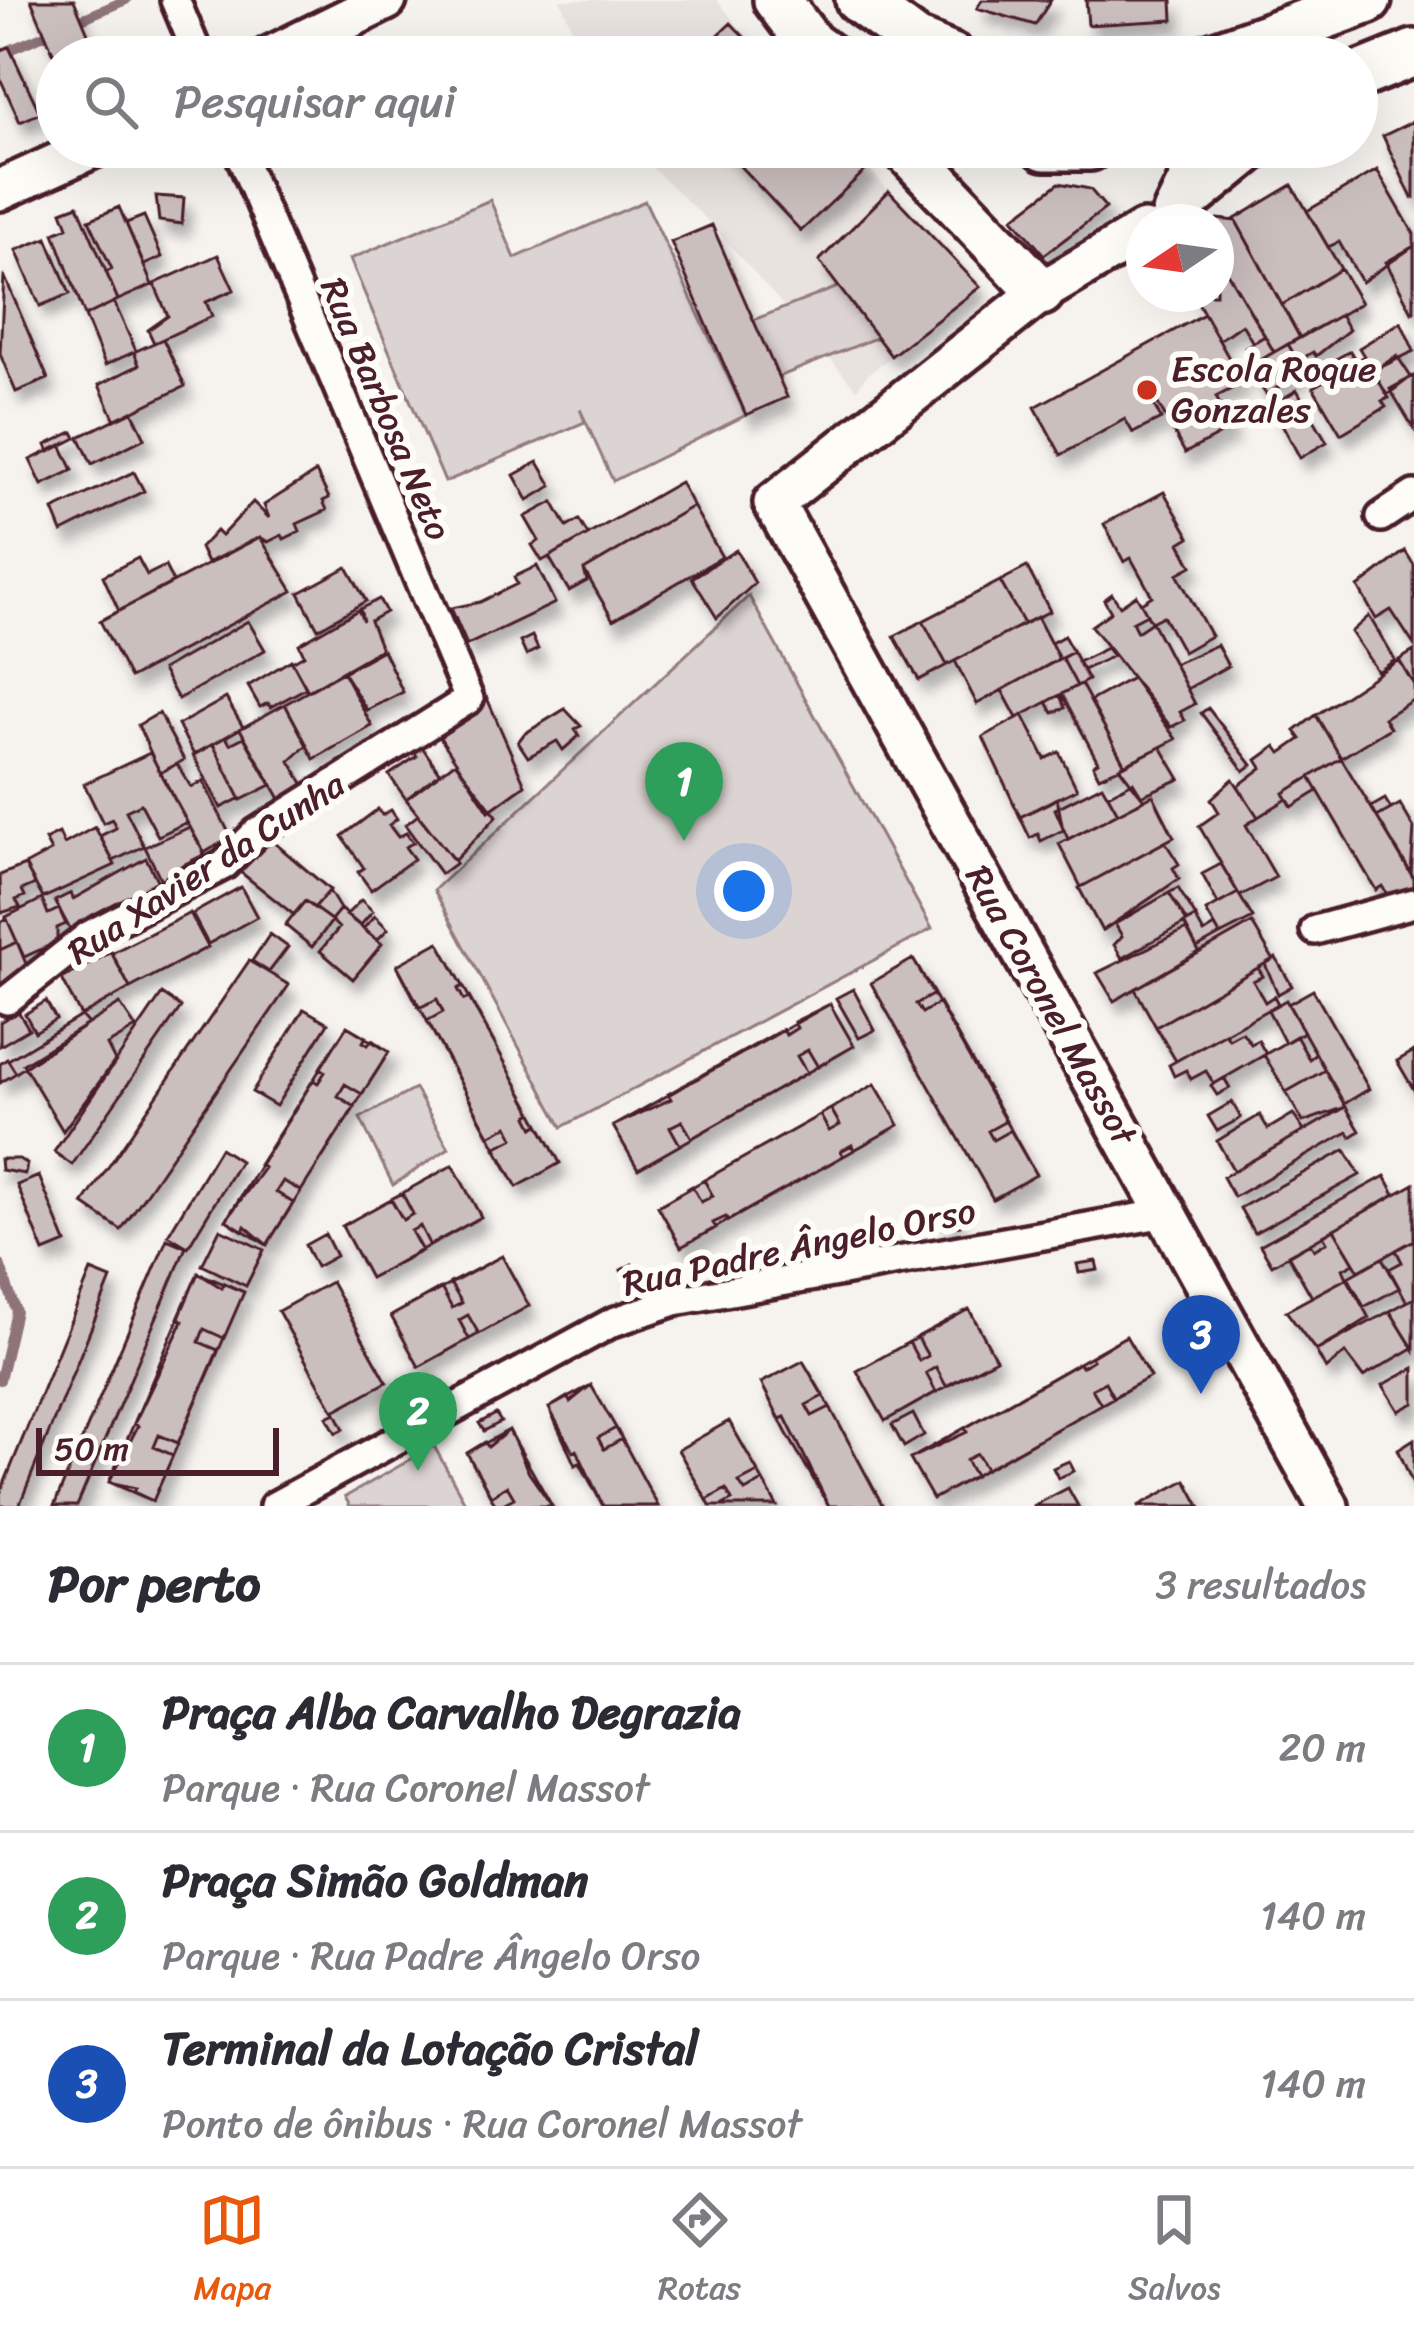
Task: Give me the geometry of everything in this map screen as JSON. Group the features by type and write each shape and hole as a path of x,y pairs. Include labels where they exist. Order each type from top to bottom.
{"main road":[{"path":"776,0 806,36"},
{"path":"859,0 908,36"},
{"path":"1269,36 1368,0"},
{"path":"1378,68 1414,53"},
{"path":"924,168 1041,292"},
{"path":"1173,204 1197,168"}],"street":[{"path":"175,0 191,36"},
{"path":"313,36 386,0"},
{"path":"0,190 48,168"},
{"name":"Rua Barbosa Neto","path":"246,168 469,699"},
{"path":"1183,204 1229,168"},
{"path":"1041,292 1126,242"},
{"name":"Rua Coronel Massot","path":"1041,292 774,503 1328,1506"},
{"path":"1381,517 1414,495"},
{"name":"Rua Xavier da Cunha","path":"7,1000 88,936 224,865 256,833 469,699"},
{"path":"1315,930 1414,903"},
{"name":"Rua Padre Ângelo Orso","path":"274,1506 613,1322 675,1301 1166,1213"}],"shaded area":[{"path":"560,0 717,0 746,36 575,36"},
{"path":"653,168 868,168 980,287 865,377 857,390 712,225"},
{"path":"490,200 515,258 645,201 746,415 613,481 580,409 585,422 445,482 350,259"},
{"path":"856,280 878,337 776,378 753,320"},
{"path":"749,596 932,929 562,1127 434,890"},
{"path":"415,1089 449,1148 393,1185 360,1118"},
{"path":"434,1446 467,1506 350,1506 345,1497"}],"building":[{"path":"31,0 74,0 89,36 46,36"},
{"path":"982,0 1051,0 1035,25 977,8"},
{"path":"1086,0 1172,0 1173,20 1088,25"},
{"path":"731,23 743,36 717,36"},
{"path":"9,47 36,104 36,115 20,122 0,78 0,51"},
{"path":"1414,121 1414,198 1412,198 1383,136"},
{"path":"742,168 868,168 801,231"},
{"path":"1377,170 1414,234 1414,246 1362,282 1339,242 1328,247 1307,211"},
{"path":"1059,183 1090,189 1106,208 1044,255 1013,218"},
{"path":"1292,185 1341,269 1282,305 1235,219"},
{"path":"889,191 980,287 891,356 819,261"},
{"path":"156,196 184,198 182,224 159,221"},
{"path":"78,205 118,300 85,316 54,233 68,227 62,211"},
{"path":"119,207 152,285 118,300 106,272 112,269 89,220"},
{"path":"144,216 162,257 144,265 126,223"},
{"path":"1234,221 1300,338 1274,352 1234,284"},
{"path":"712,225 787,397 746,415 671,242"},
{"path":"47,238 70,294 40,306 16,250"},
{"path":"1414,246 1414,311 1412,312 1386,262"},
{"path":"218,255 234,290 206,302 212,316 154,343 148,330 168,316 154,284"},
{"path":"1341,269 1361,303 1300,338 1282,305"},
{"path":"4,275 48,379 16,392 0,354"},
{"path":"1234,283 1265,336 1253,343 1242,324 1219,340 1203,312 1234,312"},
{"path":"114,302 136,351 105,365 85,316"},
{"name":"Escola Roque Gonzales","path":"1204,314 1243,383 1216,397 1232,428 1185,453 1157,402 1154,405 1161,419 1133,433 1125,419 1061,455 1035,407"},
{"path":"1340,315 1349,330 1316,356 1313,352 1298,361 1288,344"},
{"path":"1401,322 1414,351 1373,371 1359,348"},
{"path":"1265,336 1274,352 1254,364 1245,347"},
{"path":"163,339 185,386 115,420 99,385 139,365 134,352"},
{"path":"1288,344 1304,372 1266,394 1247,368"},
{"path":"1350,351 1356,361 1364,356 1389,398 1382,401 1386,407 1341,434 1313,387 1324,381 1317,370"},
{"path":"1397,356 1411,377 1387,395 1373,371"},
{"path":"1414,376 1414,429 1390,389"},
{"path":"1297,390 1327,442 1300,458 1272,405"},
{"path":"132,411 145,438 92,464 79,437"},
{"path":"73,432 76,438 49,452 46,445"},
{"path":"61,445 73,470 42,485 30,460"},
{"path":"538,462 552,486 528,500 514,475"},
{"path":"134,472 144,491 62,532 53,510"},
{"path":"316,472 329,498 323,501 327,510 297,524 300,531 284,539 282,535 268,542 260,537 207,563 200,548 216,531 221,536 253,502 269,518 264,505"},
{"path":"680,482 693,506 584,570 587,581 569,591 549,557"},
{"path":"1164,492 1190,537 1180,543 1192,566 1177,574 1211,636 1183,652 1163,616 1151,622 1141,603 1152,596 1131,558 1124,562 1104,524"},
{"path":"553,502 567,527 579,520 588,535 542,561 532,545 539,541 525,517"},
{"path":"693,506 722,557 613,620 584,570"},
{"path":"260,537 293,591 130,678 100,621"},
{"path":"736,550 755,583 717,618 692,578"},
{"path":"1405,551 1414,565 1414,645 1391,610 1376,619 1358,587"},
{"path":"138,558 147,575 165,566 173,582 119,611 103,576"},
{"path":"537,566 555,603 467,645 451,608 480,602 517,584 514,577"},
{"path":"347,567 366,601 318,629 299,593"},
{"path":"1027,567 1050,611 1024,624 1000,581"},
{"path":"1000,581 1024,624 947,665 923,621"},
{"path":"1112,594 1120,606 1136,595 1147,614 1132,622 1137,632 1152,622 1195,704 1180,712 1185,720 1171,727 1091,626 1111,612 1104,600"},
{"path":"379,599 386,612 370,621 381,649 308,691 292,662 304,655 299,644 358,610 363,621 360,609"},
{"path":"1369,616 1395,660 1378,672 1351,632"},
{"path":"1037,617 1059,659 977,704 955,661"},
{"path":"248,621 265,650 178,699 162,670"},
{"path":"923,621 947,665 919,680 894,636"},
{"path":"532,636 538,649 526,655 520,642"},
{"path":"1064,636 1073,652 1059,659 1051,643"},
{"path":"1217,645 1228,666 1187,689 1174,664"},
{"path":"1107,648 1113,656 1083,670 1078,662"},
{"path":"383,650 403,692 367,710 343,672"},
{"path":"1414,651 1414,685 1399,660"},
{"path":"1073,652 1088,680 1077,686 1062,658"},
{"path":"1062,658 1077,686 1017,718 1002,690"},
{"path":"291,660 306,688 271,707 268,703 260,707 248,686"},
{"path":"1399,660 1414,685 1414,699 1384,718 1390,728 1341,758 1316,715"},
{"path":"343,672 372,726 314,759 285,704"},
{"path":"1132,678 1176,739 1125,765 1090,701"},
{"path":"1081,684 1125,765 1099,777 1093,765 1098,762 1062,694"},
{"path":"1060,695 1065,708 1053,713 1047,702"},
{"path":"226,698 243,727 194,755 178,725"},
{"path":"487,698 525,785 489,811 437,733"},
{"path":"285,704 307,745 290,761 307,790 283,804 240,729"},
{"path":"1208,708 1252,765 1244,771 1201,713"},
{"path":"565,709 581,726 575,729 579,736 563,750 557,741 528,757 518,742 524,734"},
{"path":"159,713 184,760 160,773 138,725"},
{"path":"1023,715 1045,759 1059,752 1077,789 1020,817 983,737"},
{"path":"1316,715 1341,758 1284,793 1287,799 1258,817 1238,786 1262,768 1257,760 1276,746 1281,753 1301,739 1295,731"},
{"path":"226,737 230,744 244,737 271,785 241,800 213,744"},
{"path":"213,744 240,798 221,808 193,755"},
{"path":"420,744 440,773 406,799 389,775 417,756 413,750"},
{"path":"1161,747 1180,779 1141,796 1119,767"},
{"path":"150,753 187,822 158,836 141,804 126,811 144,846 113,861 100,836 116,828 112,819 103,823 84,784"},
{"path":"1341,758 1414,878 1414,886 1391,901 1382,886 1376,890 1310,777"},
{"path":"455,762 497,816 454,861 406,799"},
{"path":"177,764 191,787 203,781 231,837 204,853 160,773"},
{"path":"1310,777 1318,791 1292,807 1284,793"},
{"path":"1233,779 1258,817 1246,825 1276,877 1240,896 1199,826 1219,812 1211,799"},
{"path":"1133,782 1144,800 1118,813 1108,795"},
{"path":"1102,785 1118,813 1068,839 1055,809"},
{"path":"1153,795 1174,837 1081,887 1059,844"},
{"path":"1057,798 1063,830 1041,841 1038,834 1030,838 1020,817"},
{"path":"1385,799 1391,809 1377,817 1371,807"},
{"path":"1400,804 1414,828 1411,874 1377,817"},
{"path":"378,809 382,815 391,810 397,819 389,825 398,837 406,833 413,843 405,847 414,859 371,890 358,872 364,868 342,836"},
{"path":"418,815 456,863 441,874 405,825"},
{"path":"95,827 115,865 43,898 25,865 51,851 45,840 59,833 64,844"},
{"path":"190,827 205,854 173,870 174,878 163,884 145,847"},
{"path":"270,839 330,890 314,908 305,901 294,915 239,871"},
{"path":"1165,842 1179,864 1173,868 1179,879 1102,931 1079,888"},
{"path":"146,858 160,886 73,935 55,901 71,893 73,899"},
{"path":"1221,864 1238,893 1218,904 1202,874"},
{"path":"25,865 35,884 22,890 25,896 16,900 20,907 1,913 0,875"},
{"path":"241,887 257,917 208,944 192,914"},
{"path":"1178,888 1196,917 1187,922 1169,893"},
{"path":"329,891 340,909 331,920 314,908"},
{"path":"1169,893 1187,922 1122,958 1114,945 1122,936 1115,924"},
{"path":"1238,893 1253,918 1220,935 1206,911"},
{"path":"42,899 48,914 59,909 66,924 57,928 57,939 24,957 6,917"},
{"path":"361,900 373,911 360,926 346,915"},
{"path":"305,901 332,921 312,947 285,925"},
{"path":"340,909 382,944 353,979 320,951 339,928 331,920"},
{"path":"190,913 208,947 130,988 112,953"},
{"path":"375,916 388,929 377,940 363,929"},
{"path":"1195,917 1204,933 1215,926 1220,935 1197,948 1184,923"},
{"path":"7,919 17,942 0,950 0,922"},
{"path":"1252,923 1273,959 1156,1027 1135,989"},
{"path":"1187,929 1199,952 1114,1001 1097,973"},
{"path":"270,934 288,947 269,972 252,961"},
{"path":"17,942 29,971 0,985 0,950"},
{"path":"439,942 560,1163 517,1187 397,965"},
{"path":"439,942 463,986 458,989 464,1000 469,998 533,1113 528,1116 534,1128 539,1124 560,1163 517,1187 495,1148 514,1138 508,1126 489,1136 427,1021 443,1012 437,999 419,1008 397,965"},
{"path":"111,952 130,988 81,1016 62,979"},
{"path":"1276,958 1292,986 1278,994 1265,964"},
{"path":"913,959 1036,1175 993,1199 871,983"},
{"path":"913,959 934,994 916,1004 922,1013 939,1003 1006,1121 988,1131 993,1140 1011,1130 1036,1175 993,1199 871,983"},
{"path":"249,961 289,985 121,1230 83,1204"},
{"path":"1258,968 1263,976 1253,981 1265,1002 1274,996 1278,1004 1176,1061 1156,1027"},
{"path":"853,989 875,1030 859,1038 836,998"},
{"path":"1313,990 1369,1089 1344,1104 1288,1004"},
{"path":"162,994 181,1007 72,1165 54,1152"},
{"path":"1286,1000 1304,1032 1285,1043 1268,1010"},
{"path":"46,1001 56,1019 35,1032 25,1014"},
{"path":"120,1004 136,1028 107,1045 115,1061 63,1131 23,1064"},
{"path":"830,1004 854,1046 638,1169 613,1126"},
{"path":"830,1004 854,1046 818,1067 808,1050 797,1056 807,1073 692,1138 682,1121 670,1127 680,1145 638,1169 613,1126 671,1099 668,1094 783,1029 786,1035 797,1028 794,1022"},
{"path":"304,1009 328,1023 276,1106 252,1092"},
{"path":"18,1011 29,1029 0,1046 0,1022"},
{"path":"81,1016 88,1024 16,1073 8,1060"},
{"path":"347,1026 389,1052 267,1245 226,1220"},
{"path":"347,1026 366,1037 363,1042 368,1045 372,1040 389,1052 362,1094 345,1084 338,1096 355,1107 301,1191 283,1181 276,1192 293,1203 267,1245 245,1226 243,1231 226,1220 264,1168 259,1165 313,1080 318,1083 325,1072 320,1068"},
{"path":"1242,1032 1251,1044 1258,1040 1266,1054 1214,1084 1206,1071 1191,1079 1186,1070 1174,1076 1169,1065 1225,1033 1229,1039"},
{"path":"1296,1036 1309,1059 1316,1054 1325,1070 1286,1092 1264,1055"},
{"path":"1414,1051 1414,1090 1397,1061"},
{"path":"7,1059 16,1073 0,1083 0,1064"},
{"path":"1325,1070 1346,1107 1303,1122 1286,1092"},
{"path":"1224,1078 1230,1088 1217,1095 1211,1086"},
{"path":"875,1084 899,1125 681,1247 658,1206"},
{"path":"875,1084 899,1125 854,1150 852,1145 841,1151 843,1156 728,1221 726,1217 713,1223 716,1228 681,1247 658,1206 692,1186 701,1202 713,1196 704,1180 820,1115 829,1131 840,1125 831,1109"},
{"path":"1232,1102 1241,1118 1217,1131 1208,1116"},
{"path":"1346,1107 1360,1131 1351,1137 1348,1132 1234,1197 1223,1177"},
{"path":"1293,1114 1304,1131 1234,1171 1217,1141 1260,1115 1268,1129"},
{"path":"220,1148 240,1161 188,1247 168,1235"},
{"path":"1345,1150 1360,1175 1254,1233 1240,1208"},
{"path":"0,1159 19,1159 27,1164 25,1174 1,1170"},
{"path":"453,1165 481,1217 370,1278 342,1226"},
{"path":"453,1165 481,1217 430,1246 420,1226 411,1231 422,1251 370,1278 342,1226 391,1199 403,1220 413,1214 402,1193"},
{"path":"39,1176 66,1243 44,1252 17,1185"},
{"path":"1385,1176 1395,1194 1272,1265 1260,1245"},
{"path":"1414,1184 1414,1240 1359,1271 1334,1229"},
{"path":"958,1214 960,1225 943,1228 940,1217"},
{"path":"220,1229 264,1250 246,1286 202,1265"},
{"path":"1334,1229 1354,1263 1343,1269 1347,1278 1312,1297 1288,1255 1310,1243 1314,1250 1327,1242 1323,1235"},
{"path":"325,1234 336,1256 316,1267 305,1245"},
{"path":"167,1239 186,1247 77,1506 54,1506"},
{"path":"1414,1240 1414,1298 1407,1302 1389,1269 1402,1262 1396,1250"},
{"path":"502,1256 529,1306 419,1367 391,1316"},
{"path":"502,1256 529,1306 479,1334 468,1315 459,1320 469,1339 419,1367 391,1316 441,1288 452,1308 462,1303 450,1283"},
{"path":"1382,1258 1399,1288 1364,1307 1348,1277"},
{"path":"1096,1261 1098,1270 1079,1273 1077,1264"},
{"path":"632,1264 640,1280 629,1285 621,1270"},
{"path":"91,1271 111,1279 19,1506 0,1506 0,1494"},
{"path":"198,1273 244,1292 153,1501 109,1482"},
{"path":"198,1273 222,1288 224,1283 244,1292 224,1338 204,1329 199,1342 218,1350 178,1443 159,1435 154,1447 173,1455 153,1501 134,1492 136,1488 109,1482 183,1321 178,1318"},
{"path":"1347,1278 1369,1318 1316,1351 1286,1311"},
{"path":"331,1282 387,1382 334,1411 278,1311"},
{"path":"1414,1298 1414,1350 1390,1311"},
{"path":"969,1309 996,1359 885,1421 857,1371"},
{"path":"969,1309 996,1359 946,1386 936,1367 926,1373 936,1392 885,1421 857,1371 909,1342 919,1361 928,1356 917,1337"},
{"path":"1390,1311 1413,1348 1363,1377 1345,1353 1326,1369 1316,1351"},
{"path":"1126,1336 1150,1377 933,1499 910,1459"},
{"path":"1126,1336 1150,1377 1113,1397 1105,1382 1092,1389 1101,1404 986,1469 977,1454 966,1460 975,1476 933,1499 910,1459 967,1432 965,1428 1079,1363 1081,1367"},
{"path":"803,1361 883,1506 829,1506 786,1432 761,1383"},
{"path":"803,1361 823,1396 806,1405 812,1416 830,1407 883,1506 829,1506 785,1417 780,1419 761,1383"},
{"path":"1414,1368 1414,1403 1399,1411 1383,1385"},
{"path":"591,1385 658,1506 603,1506 580,1463 575,1465 549,1408"},
{"path":"591,1385 616,1428 598,1438 604,1449 622,1439 658,1506 603,1506 577,1450 573,1452 549,1408 567,1397 570,1402"},
{"path":"336,1413 344,1429 336,1433 327,1417"},
{"path":"496,1414 501,1422 484,1431 479,1423"},
{"path":"913,1414 924,1435 904,1447 892,1425"},
{"path":"729,1421 777,1506 710,1506 678,1450"},
{"path":"729,1421 758,1472 739,1482 745,1491 763,1481 777,1506 721,1506 732,1500 726,1489 707,1500 678,1450"},
{"path":"509,1430 552,1506 496,1506 467,1453"},
{"path":"509,1430 529,1473 552,1506 499,1506 514,1498 507,1486 491,1496 467,1453 485,1442 488,1447"},
{"path":"1414,1439 1414,1487 1398,1449"},
{"path":"1069,1461 1074,1471 1058,1478 1053,1468"},
{"path":"1186,1480 1200,1506 1138,1506"},
{"path":"1068,1488 1078,1506 1033,1506"}],"waterway":[{"path":"42,36 126,0"},
{"path":"0,54 36,39"},
{"path":"0,1264 16,1311 0,1380"}],"place":[{"name":"Escola Roque Gonzales","path":"1147,390"},
{"name":"Praça Alba Carvalho Degrazia","path":"684,841"},
{"name":"Terminal da Lotação Cristal","path":"1201,1394"},
{"name":"Praça Simão Goldman","path":"418,1471"}]}
